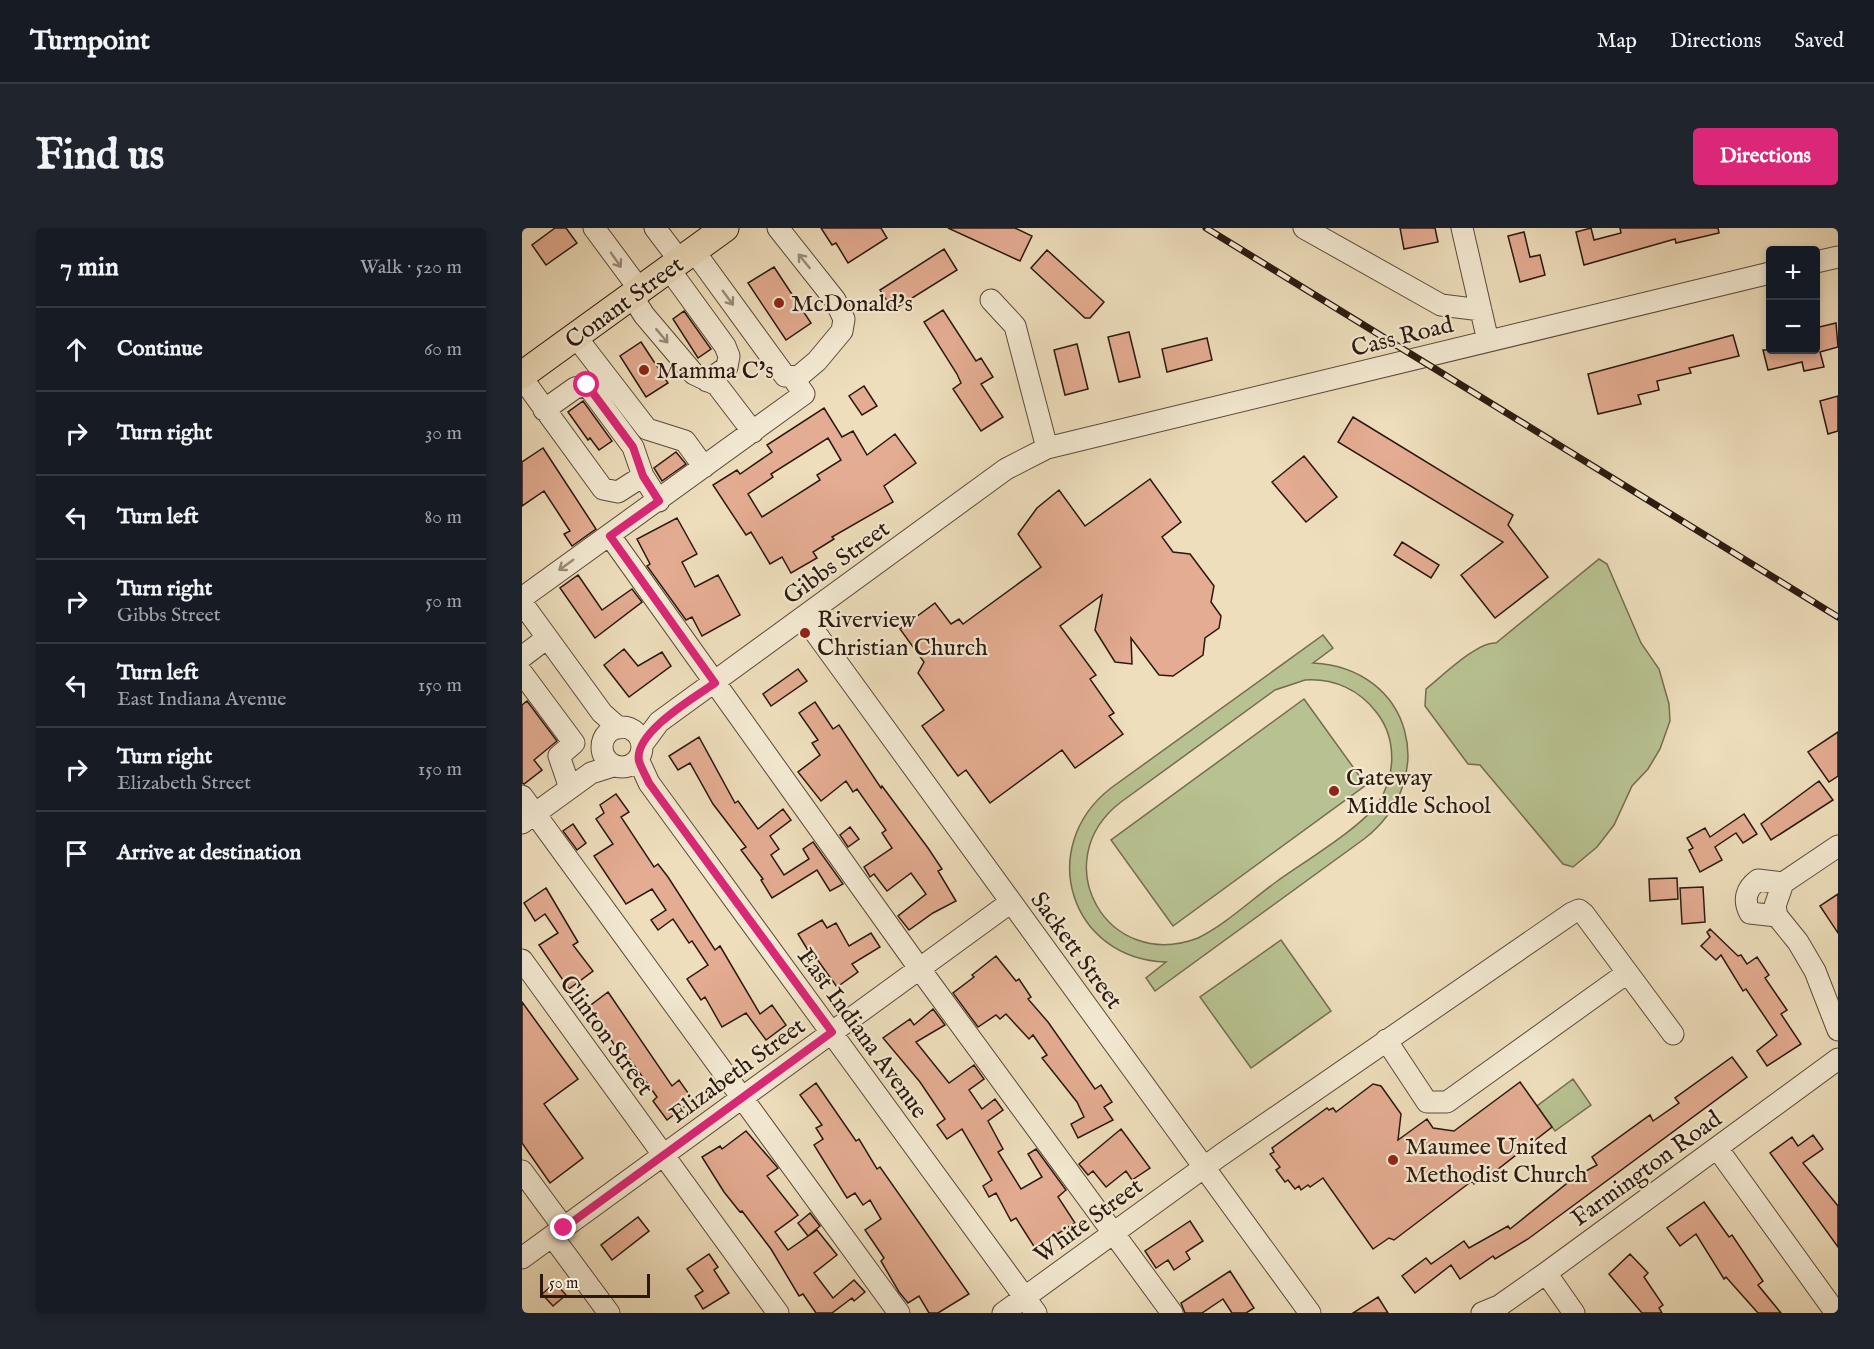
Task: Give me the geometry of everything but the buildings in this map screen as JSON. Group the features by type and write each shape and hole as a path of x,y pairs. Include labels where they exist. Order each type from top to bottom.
{"main road":[{"name":"Conant Street","path":"522,377 725,228"}],"street":[{"path":"594,228 636,293 644,315 701,378 717,386 753,432"},
{"path":"655,228 785,376 798,386"},
{"path":"522,598 753,432 798,386 842,331 844,319 835,300 778,228"},
{"path":"1304,228 1441,305 1481,310"},
{"path":"1462,228 1488,340"},
{"path":"1820,261 1838,257"},
{"path":"681,260 729,356 727,367 701,378"},
{"name":"Cass Road","path":"1047,447 1766,274"},
{"path":"991,300 1015,326 1047,447"},
{"path":"576,336 648,429 685,441 704,467"},
{"path":"522,377 603,489 618,492 643,476"},
{"path":"544,410 579,387 587,385 633,447 643,476 659,501"},
{"path":"579,387 631,459 630,476 622,481 594,477"},
{"name":"Gibbs Street","path":"528,818 1006,469 1047,447"},
{"path":"610,536 919,968 1172,1313"},
{"name":"East Indiana Avenue","path":"522,603 602,714 622,748 1031,1305"},
{"name":"Sackett Street","path":"804,617 1310,1313"},
{"path":"522,657 548,638"},
{"path":"522,673 574,743 559,756 570,788"},
{"path":"522,796 528,818 742,1097 899,1313"},
{"path":"1838,846 1779,899 1798,942 1815,971 1838,1030"},
{"name":"Elizabeth Street","path":"522,1258 1011,902"},
{"name":"White Street","path":"1004,1313 1031,1305 1114,1233 1203,1168 1564,917 1579,910 1627,973"},
{"name":"Clinton Street","path":"522,960 778,1313"},
{"path":"1386,1041 1427,1102 1447,1102 1627,973 1673,1034"},
{"name":"Farmington Road","path":"1482,1313 1499,1306 1546,1273 1838,1059"},
{"path":"1717,1148 1836,1313"},
{"path":"522,1171 609,1313"},
{"path":"1546,1273 1574,1313"}],"green space":[{"path":"1599,559 1607,564 1641,643 1659,669 1669,704 1670,721 1660,749 1648,769 1632,786 1614,825 1597,847 1573,867 1563,864 1480,765 1468,764 1425,706 1426,689 1470,654 1488,644 1496,643"},
{"path":"1323,635 1333,648 1313,663 1347,670 1374,684 1393,705 1404,730 1408,758 1402,787 1388,814 1364,839 1155,991 1146,978 1166,962 1133,956 1106,942 1086,921 1074,896 1070,868 1074,840 1088,812 1111,788","holes":["1305,680 1336,683 1354,692 1370,705 1384,723 1391,746 1391,770 1384,792 1370,813 1345,834 1228,919 1198,938 1165,945 1137,940 1113,926 1097,905 1088,880 1088,853 1098,826 1121,802 1275,690"]},
{"path":"1304,699 1366,785 1173,926 1111,840"},
{"path":"1281,940 1331,1011 1251,1068 1200,997"},
{"path":"1573,1079 1591,1105 1555,1131 1537,1106"}],"railway":[{"path":"1206,228 1838,617"}],"place":[{"name":"McDonald's","path":"779,303"},
{"name":"Mamma C's","path":"644,370"},
{"name":"Riverview Christian Church","path":"805,633"},
{"name":"Gateway Middle School","path":"1334,791"},
{"name":"Maumee United Methodist Church","path":"1393,1160"}],"route":[{"path":"564,1228 832,1032 649,783 638,759 642,745 659,722 715,683 610,536 659,501 643,476 641,464 633,447 587,385"}]}
